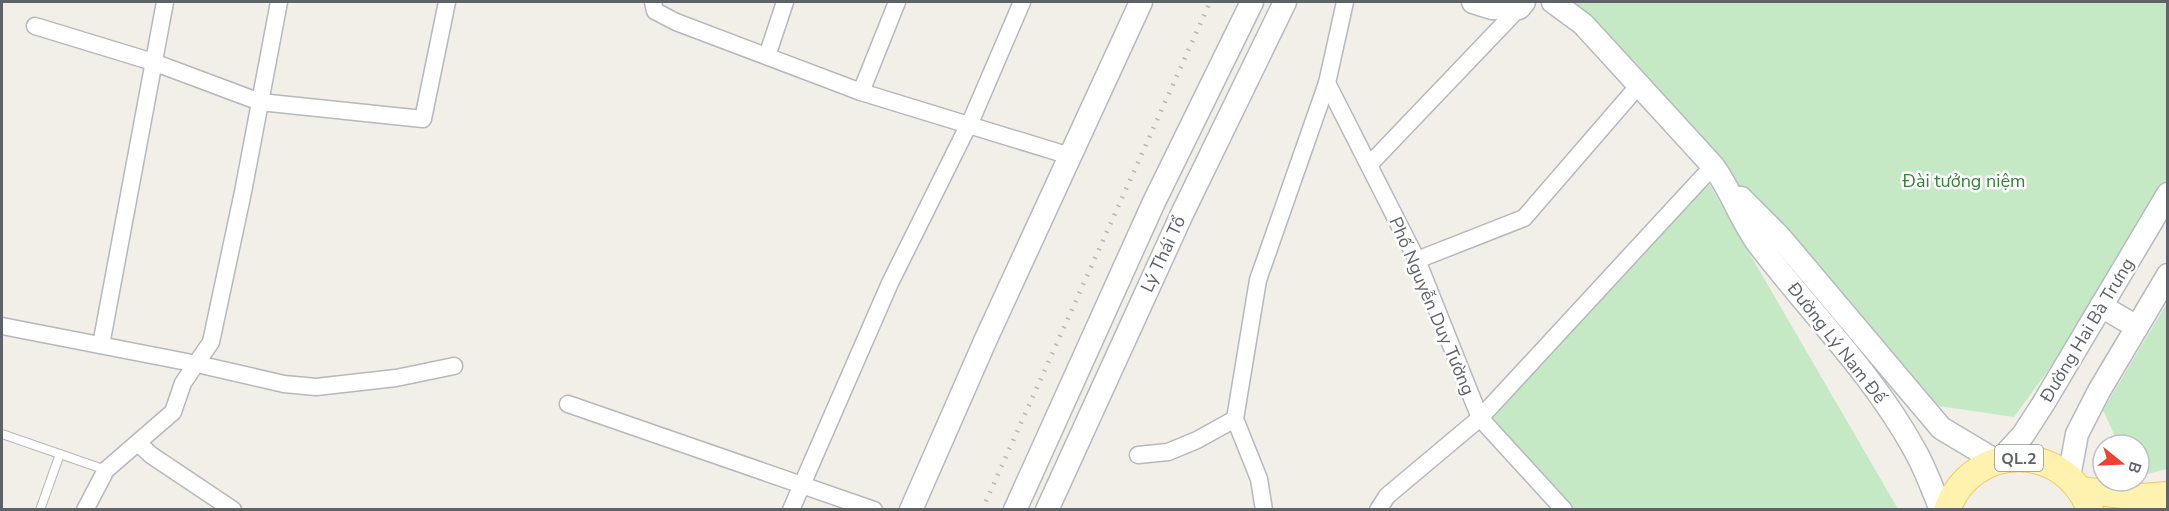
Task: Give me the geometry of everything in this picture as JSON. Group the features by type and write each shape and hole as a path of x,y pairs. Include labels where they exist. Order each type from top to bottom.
{"main road":[{"path":"911,510 986,339 1141,2"},
{"name":"Lý Thái Tổ","path":"1015,510 1154,202 1252,2"},
{"name":"Lý Thái Tổ","path":"1047,509 1182,214 1285,2"},
{"path":"1473,2 1492,8 1521,5"},
{"name":"Đường Lý Nam Đế","path":"1553,2 1583,24 1719,174 1779,236 1941,428 1998,461"},
{"path":"1239,27 1267,39"},
{"name":"Đường Lý Nam Đế","path":"1719,174 1757,242 1872,385 1900,424 1926,471 1941,510"},
{"name":"Đường Hai Bà Trưng","path":"1998,461 2023,435 2168,194"},
{"path":"2080,492 2077,434 2168,275"},
{"path":"2101,306 2137,327"},
{"name":"QL.2","path":"1947,510 1957,489 1968,477 1981,468 1998,461 2019,458 2048,464 2080,492 2140,497 2168,495"}],"street":[{"path":"101,345 165,2"},
{"path":"85,510 106,470 173,412 183,383 211,342 279,2"},
{"path":"35,26 153,62 260,102 423,119 447,2"},
{"path":"653,2 655,11 676,22 861,92 1070,156"},
{"path":"767,56 785,2"},
{"path":"861,92 897,2"},
{"path":"791,510 890,283 968,125 1022,2"},
{"path":"1264,510 1259,479 1235,419 1258,280 1327,82 1345,2"},
{"path":"1369,165 1521,5"},
{"name":"Phố Nguyễn Duy Tường","path":"1327,82 1417,260 1480,418 1559,508"},
{"path":"1417,260 1524,218 1639,85"},
{"path":"1378,510 1388,496 1480,418 1719,174"},
{"path":"2,326 197,364 284,384 316,387 396,378 454,366"},
{"path":"568,404 874,510"},
{"path":"1138,454 1168,452 1197,440 1235,419"},
{"path":"138,443 151,455 233,510"}],"lane":[{"path":"2,434 106,470"},
{"path":"40,510 60,454"}],"green space":[{"name":"Đài tưởng niệm","path":"1556,2 2167,2 2167,193 2125,265 2014,417 1925,404"},
{"path":"1705,177 1898,509 1567,509 1480,418"},
{"path":"2167,303 2167,469 2151,473 2151,433 2114,433 2103,410"}],"railway":[{"path":"982,510 1210,2"}]}
